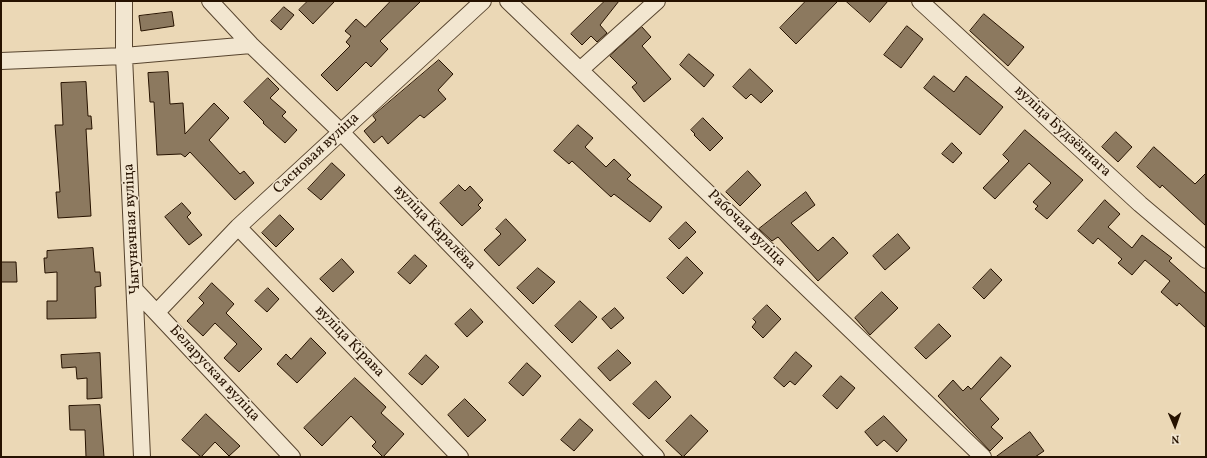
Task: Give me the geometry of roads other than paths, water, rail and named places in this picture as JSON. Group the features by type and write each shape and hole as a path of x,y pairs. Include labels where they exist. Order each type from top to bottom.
{"street":[{"name":"Чыгуначная вуліца","path":"124,1 124,56 136,291 142,457"},
{"name":"вуліца Каралёва","path":"210,1 251,45 340,132 656,457"},
{"name":"Сасновая вуліца","path":"157,312 238,227 483,1"},
{"name":"Рабочая вуліца","path":"508,1 983,457"},
{"path":"580,70 657,1"},
{"name":"вуліца Будзённага","path":"920,1 1140,204 1206,260"},
{"path":"1,61 124,56 251,45"},
{"name":"вуліца Кірава","path":"238,227 460,457"},
{"name":"Беларуская вуліца","path":"136,291 292,457"}]}
